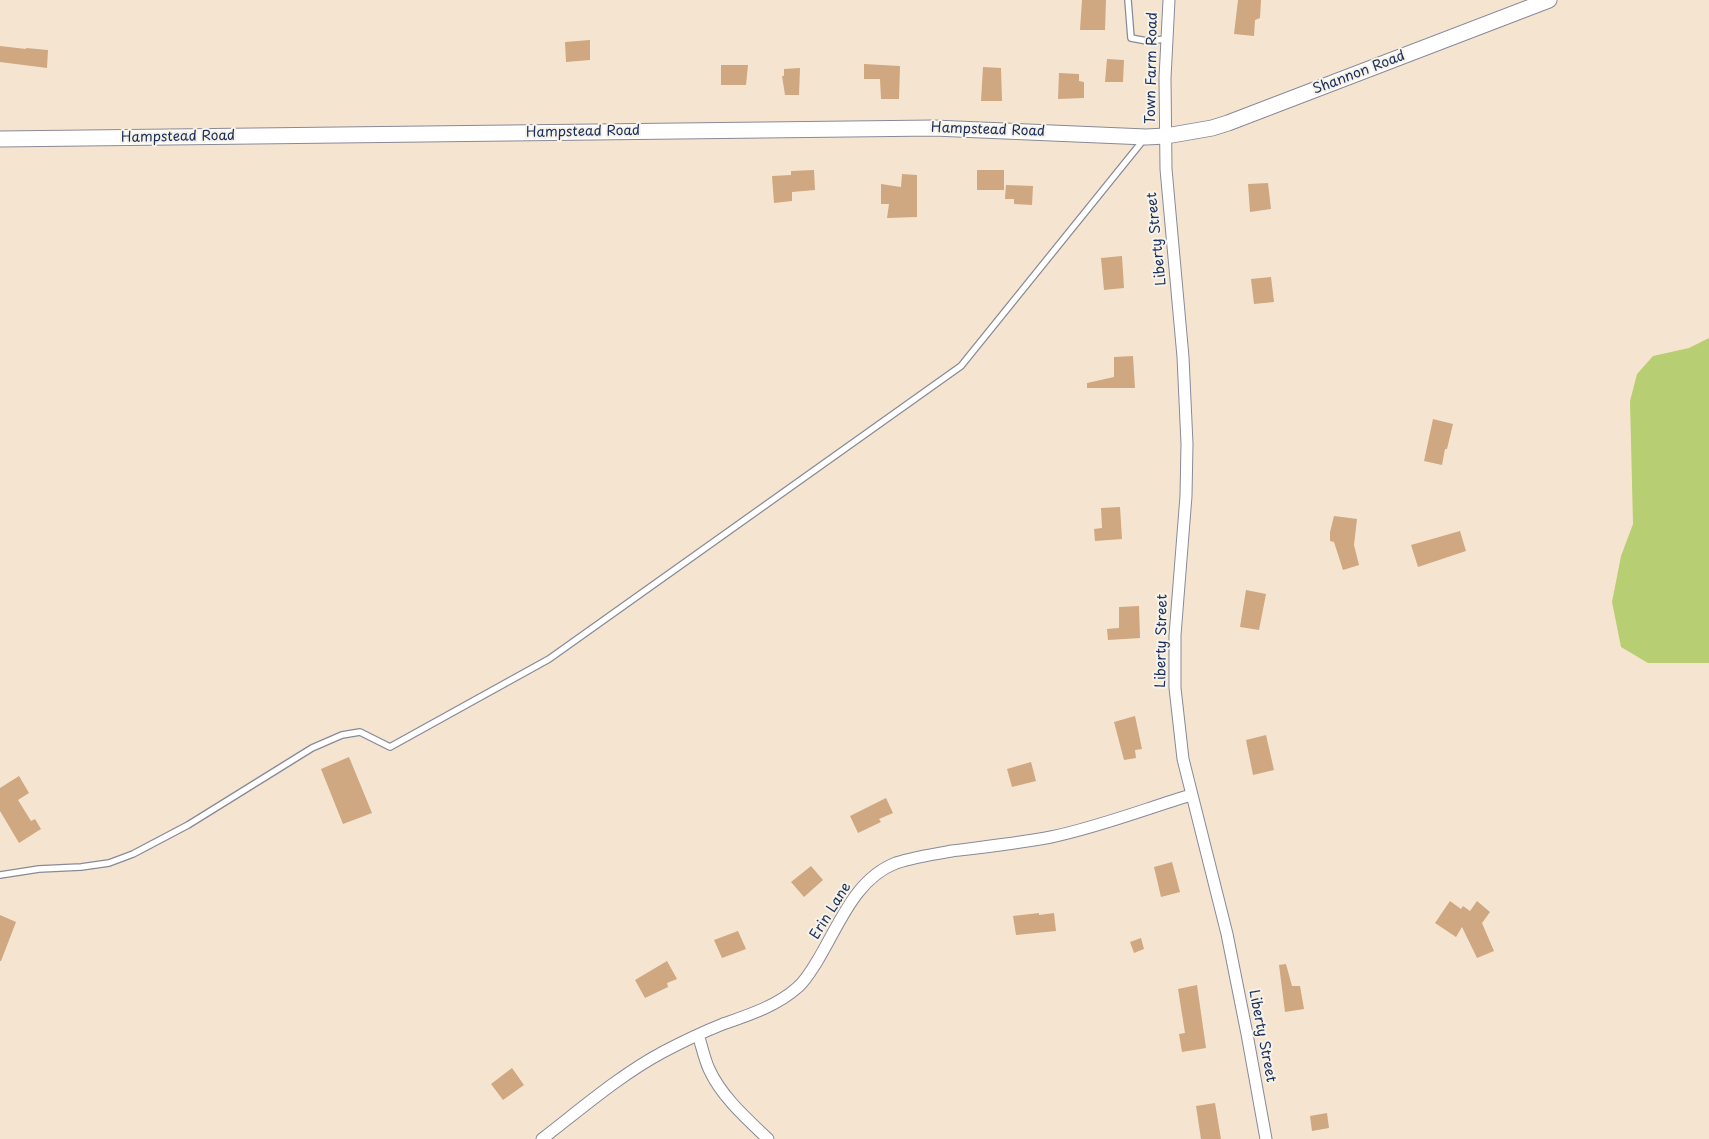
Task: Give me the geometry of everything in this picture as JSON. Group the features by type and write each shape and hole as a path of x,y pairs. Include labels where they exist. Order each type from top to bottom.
{"street":[{"name":"Town Farm Road","path":"1166,136 1165,78 1169,0"},
{"name":"Shannon Road","path":"1166,136 1212,128 1228,123 1549,0"},
{"name":"Hampstead Road","path":"0,139 934,128 1166,136"},
{"name":"Liberty Street","path":"1166,136 1166,187 1183,357 1187,435 1186,496 1175,635 1175,688 1183,759 1227,934 1248,1034 1266,1139"},
{"name":"Erin Lane","path":"542,1139 620,1080 663,1052 698,1035 771,1006 786,997 800,986 832,938 839,922 856,894 867,882 895,864 930,855 1051,837 1084,829 1191,795"},
{"path":"698,1035 709,1070 718,1084 728,1098 768,1139"}],"lane":[{"path":"1128,0 1131,38 1147,41 1166,40"},
{"path":"0,875 39,869 81,867 109,863 133,854 188,825 312,748 342,735 360,732 390,746 549,659 961,366 1146,136"}],"green space":[{"path":"1709,338 1709,663 1648,663 1621,647 1612,602 1621,556 1633,524 1630,401 1637,374 1653,356 1689,348"}],"building":[{"path":"1082,0 1106,0 1105,30 1080,30"},
{"path":"1238,0 1261,0 1260,18 1255,20 1254,36 1234,34"},
{"path":"590,40 590,60 566,62 565,42"},
{"path":"0,46 48,50 47,68 0,62"},
{"path":"1107,59 1124,60 1123,82 1105,82"},
{"path":"864,64 900,66 899,99 881,99 880,79 864,79"},
{"path":"721,65 748,65 746,85 721,85"},
{"path":"983,67 1001,68 1002,101 981,101"},
{"path":"800,68 799,95 785,95 782,76 784,76 784,69"},
{"path":"1059,73 1079,74 1079,81 1084,82 1084,98 1058,99"},
{"path":"814,170 815,190 792,192 792,201 774,203 772,176 791,175 791,171"},
{"path":"977,170 1004,170 1004,190 977,190"},
{"path":"902,174 917,175 917,217 887,218 889,204 881,204 881,184 901,187"},
{"path":"1268,183 1271,209 1250,212 1248,184"},
{"path":"1006,185 1033,186 1032,205 1014,204 1014,199 1005,199"},
{"path":"1122,256 1124,288 1104,290 1101,258"},
{"path":"1271,277 1274,302 1254,304 1251,279"},
{"path":"1133,356 1135,388 1087,388 1087,383 1114,377 1114,357"},
{"path":"1433,419 1453,424 1442,465 1424,461"},
{"path":"1120,507 1122,539 1095,541 1094,529 1102,528 1101,508"},
{"path":"1334,516 1357,519 1354,545 1359,565 1343,570 1334,542 1330,541"},
{"path":"1460,531 1466,551 1418,567 1411,545"},
{"path":"1246,590 1266,594 1259,630 1240,627"},
{"path":"1139,606 1140,638 1108,640 1107,629 1119,628 1119,607"},
{"path":"1135,716 1142,749 1135,750 1136,758 1124,760 1114,722"},
{"path":"1266,735 1274,770 1253,775 1246,740"},
{"path":"349,757 372,813 343,824 321,769"},
{"path":"1031,762 1036,781 1012,787 1007,769"},
{"path":"19,776 29,793 18,800 31,821 35,819 41,829 19,843 0,811 0,788"},
{"path":"886,798 893,813 879,819 881,822 858,833 850,816"},
{"path":"1172,862 1180,892 1161,897 1154,867"},
{"path":"811,866 823,880 804,897 791,882"},
{"path":"1450,901 1461,909 1463,906 1470,911 1477,901 1490,912 1482,923 1494,951 1477,958 1462,927 1456,937 1435,923"},
{"path":"1039,913 1039,915 1054,913 1056,931 1016,935 1013,916"},
{"path":"0,915 16,922 1,961 0,961"},
{"path":"738,931 746,949 722,958 714,940"},
{"path":"1141,938 1144,949 1134,953 1130,942"},
{"path":"667,961 677,979 667,983 668,987 645,998 635,980"},
{"path":"1286,964 1292,986 1300,986 1304,1009 1285,1012 1279,965"},
{"path":"1197,985 1206,1048 1182,1052 1179,1034 1185,1033 1178,989"},
{"path":"512,1068 524,1085 503,1100 491,1084"},
{"path":"1215,1103 1221,1139 1201,1139 1196,1106"},
{"path":"1327,1113 1329,1128 1312,1131 1310,1116"}]}
